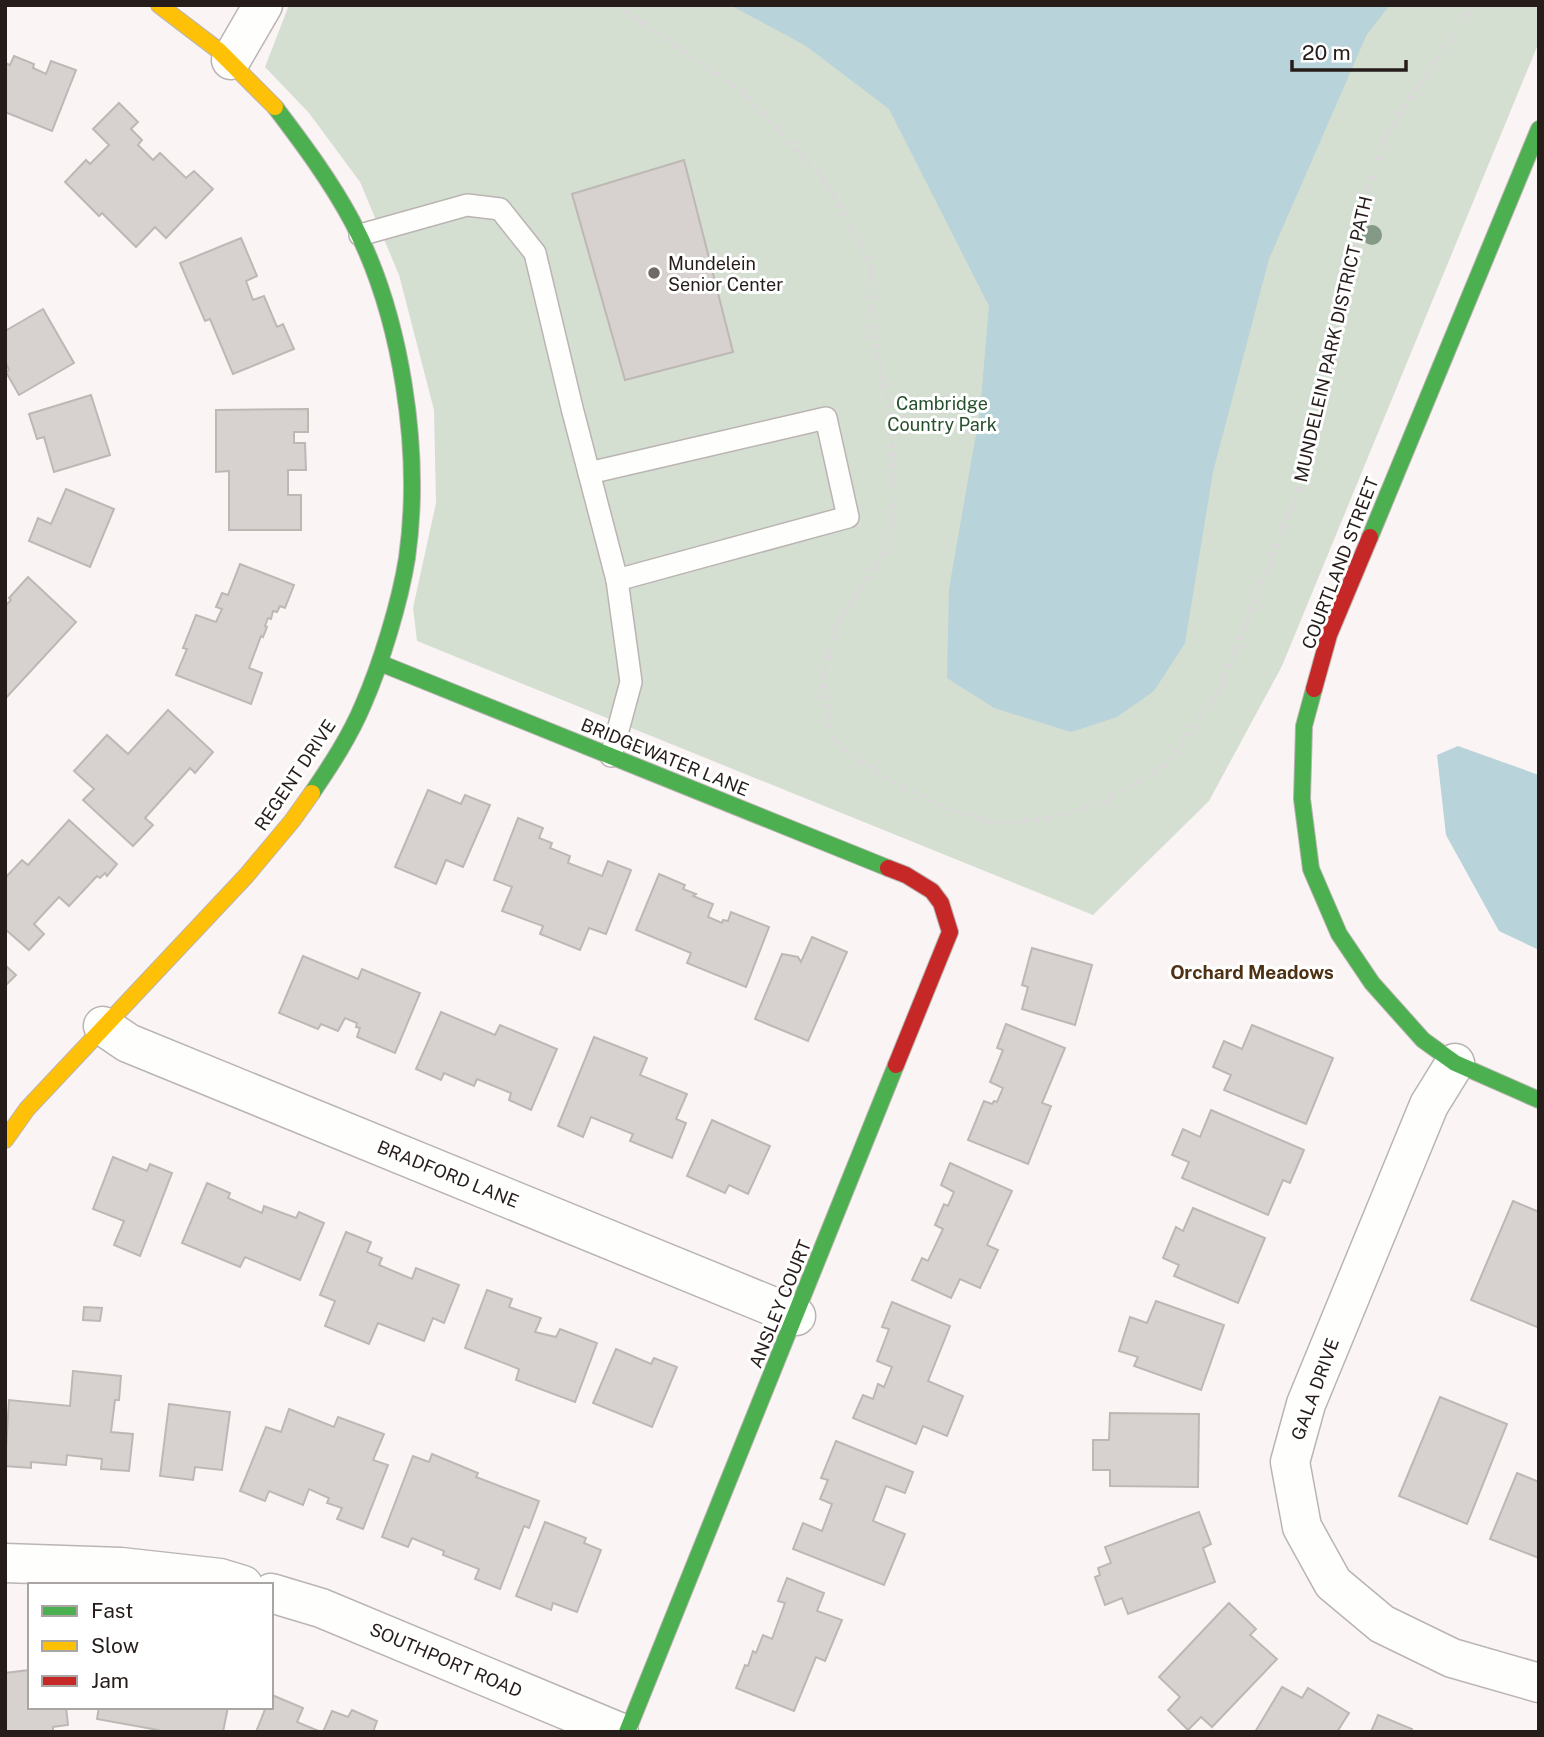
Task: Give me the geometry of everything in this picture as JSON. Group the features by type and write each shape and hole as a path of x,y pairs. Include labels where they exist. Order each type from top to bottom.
{"street":[{"name":"REGENT DRIVE","path":"5,1140 27,1109 248,873 294,819 348,735 380,663 406,561 413,474 408,409 391,320 360,235 310,149 270,99 231,60 185,22 159,5"},
{"path":"231,60 263,5"},
{"name":"COURTLAND STREET","path":"1539,129 1329,635 1304,726 1302,799 1311,869 1339,934 1380,992 1423,1040 1455,1063 1539,1100"},
{"name":"BRIDGEWATER LANE","path":"380,663 906,875 933,890"},
{"name":"ANSLEY COURT","path":"626,1732 950,932 943,905 933,890"},
{"name":"BRADFORD LANE","path":"103,1026 128,1043 796,1316"},
{"name":"GALA DRIVE","path":"1455,1063 1429,1105 1306,1404 1290,1462 1302,1527 1333,1583 1382,1624 1452,1658 1539,1683"},
{"path":"5,1563 121,1567 220,1578 236,1583"},
{"name":"SOUTHPORT ROAD","path":"273,1594 321,1608 619,1732"}],"lane":[{"path":"360,235 467,205 500,209 535,253 617,580 631,682 611,756"},
{"path":"589,473 826,418 848,517 617,580"}],"path":[{"name":"MUNDELEIN PARK DISTRICT PATH","path":"1105,802 1170,762 1222,684 1298,491 1329,372 1366,195 1387,135 1473,5"}],"green space":[{"name":"Cambridge Country Park","path":"289,5 1539,5 1539,42 1282,666 1209,801 1093,915 417,641 413,608 436,503 434,410 399,275 360,182 309,113 265,67"}],"water":[{"path":"730,5 1390,5 1367,34 1269,259 1213,472 1185,643 1154,691 1117,717 1071,732 994,708 947,678 949,589 980,411 989,306 889,109 806,46"},
{"path":"1458,746 1539,775 1539,950 1499,931 1446,835 1437,755"}],"building":[{"path":"14,56 34,64 33,68 46,74 51,61 76,70 52,131 5,112 5,63 10,65"},
{"path":"119,103 138,122 131,129 142,140 138,145 153,160 160,153 186,178 194,171 213,189 166,238 155,227 136,247 102,213 99,216 65,182 86,160 90,164 109,145 93,129"},
{"name":"Mundelein Senior Center","path":"684,160 733,352 625,380 572,194"},
{"path":"241,238 257,276 246,281 253,300 264,296 277,327 283,324 294,349 233,374 210,319 205,321 180,263"},
{"path":"43,309 74,363 19,395 6,372 9,370 5,361 5,331"},
{"path":"91,395 110,455 54,472 44,437 37,439 29,414"},
{"path":"308,409 308,432 294,432 294,443 305,443 306,470 288,470 288,495 301,495 301,530 229,530 229,471 216,472 216,410"},
{"path":"66,489 114,509 90,567 29,541 38,518 51,524"},
{"path":"240,564 294,585 285,608 280,606 277,612 273,611 271,619 268,618 267,627 249,668 262,673 251,704 176,675 187,649 183,648 196,615 216,622 222,609 216,607 222,593 228,595"},
{"path":"28,577 76,622 5,699 5,606"},
{"path":"168,710 213,752 195,773 190,768 145,818 153,825 133,846 83,800 94,789 74,771 107,735 128,754"},
{"path":"428,790 461,804 465,795 490,805 463,867 446,860 436,884 395,867"},
{"path":"518,818 543,828 539,838 552,843 550,848 570,856 568,863 602,876 608,861 631,870 606,934 589,928 580,950 540,934 543,926 502,911 512,887 494,880"},
{"path":"69,820 117,864 107,876 105,873 100,878 97,876 69,906 59,897 34,924 44,934 29,950 5,929 5,878 22,860 28,865"},
{"path":"659,874 685,885 683,889 696,894 693,896 713,904 708,917 722,923 723,920 728,921 731,912 769,927 746,987 687,963 691,953 636,930"},
{"path":"812,937 847,952 808,1041 755,1019 782,954 798,957 801,962"},
{"path":"1032,948 1092,965 1075,1025 1022,1009 1028,987 1022,985"},
{"path":"303,956 358,979 362,969 420,993 395,1053 357,1037 360,1028 356,1027 357,1023 345,1018 338,1031 321,1024 318,1029 279,1013"},
{"path":"5,965 16,975 5,986"},
{"path":"441,1012 495,1035 500,1025 557,1049 531,1110 509,1100 511,1093 477,1079 474,1086 444,1073 441,1080 416,1069"},
{"path":"1006,1024 1065,1048 1042,1103 1051,1106 1028,1164 968,1140 984,1101 992,1104 997,1102 1003,1088 990,1082 1003,1050 997,1048"},
{"path":"1252,1025 1333,1058 1306,1124 1224,1090 1231,1075 1213,1067 1224,1041 1242,1049"},
{"path":"594,1037 647,1058 640,1075 687,1094 676,1119 686,1123 672,1158 630,1141 633,1134 591,1117 583,1137 558,1126"},
{"path":"1211,1110 1304,1150 1290,1183 1283,1180 1268,1215 1182,1178 1189,1162 1172,1155 1183,1129 1200,1137"},
{"path":"712,1120 770,1146 748,1194 729,1185 725,1193 687,1176"},
{"path":"113,1157 147,1171 150,1164 172,1173 140,1256 114,1245 124,1221 93,1209"},
{"path":"950,1163 1012,1191 987,1245 998,1250 980,1288 960,1279 951,1298 912,1280 922,1258 928,1261 943,1229 935,1225 944,1204 948,1206 954,1192 941,1185"},
{"path":"207,1183 230,1193 228,1198 262,1213 264,1206 296,1218 299,1212 324,1223 300,1280 245,1257 240,1267 182,1243"},
{"path":"1513,1201 1539,1212 1537,1327 1471,1300"},
{"path":"1193,1208 1265,1238 1238,1303 1174,1276 1179,1265 1163,1258 1176,1227 1183,1231"},
{"path":"346,1232 371,1242 367,1252 382,1258 379,1265 412,1279 416,1268 459,1285 444,1323 433,1318 424,1341 378,1323 369,1344 325,1326 335,1301 320,1295"},
{"path":"487,1290 512,1299 509,1307 541,1318 535,1332 556,1337 560,1329 597,1343 575,1402 516,1380 519,1369 465,1348"},
{"path":"1156,1301 1224,1325 1201,1390 1134,1366 1138,1357 1119,1351 1130,1317 1147,1323"},
{"path":"892,1302 950,1326 928,1381 963,1396 947,1436 923,1426 916,1444 853,1418 863,1395 873,1399 878,1384 884,1387 892,1367 877,1361 889,1329 882,1327"},
{"path":"84,1307 102,1308 100,1321 83,1320"},
{"path":"616,1349 651,1364 654,1358 677,1367 652,1427 593,1403"},
{"path":"73,1371 121,1376 119,1400 115,1400 111,1432 133,1434 129,1471 101,1469 102,1459 67,1455 66,1465 31,1462 31,1468 5,1466 9,1400 70,1406"},
{"path":"1440,1397 1507,1424 1467,1524 1399,1496"},
{"path":"169,1404 230,1412 222,1470 195,1467 193,1480 160,1476"},
{"path":"289,1409 334,1427 338,1417 384,1434 373,1460 388,1465 363,1529 337,1519 342,1508 327,1503 329,1498 309,1489 303,1505 269,1491 265,1501 240,1491 266,1427 281,1432"},
{"path":"1110,1413 1199,1414 1198,1487 1110,1486 1110,1470 1093,1470 1093,1440 1109,1440"},
{"path":"836,1441 913,1472 905,1493 886,1486 873,1521 905,1534 884,1585 793,1549 803,1523 822,1531 832,1504 820,1499 828,1480 821,1478"},
{"path":"432,1454 478,1473 476,1477 539,1501 529,1528 524,1526 500,1589 475,1579 479,1569 443,1555 444,1551 412,1538 408,1547 382,1537 413,1456 429,1462"},
{"path":"1517,1473 1539,1482 1539,1558 1490,1539"},
{"path":"1199,1512 1211,1544 1203,1548 1215,1582 1128,1614 1122,1598 1105,1605 1095,1577 1100,1575 1098,1568 1111,1563 1105,1547"},
{"path":"545,1522 586,1538 584,1543 601,1550 577,1612 553,1603 551,1610 516,1596"},
{"path":"787,1578 824,1593 817,1611 842,1620 825,1661 816,1657 794,1711 736,1688 745,1665 748,1666 753,1651 756,1653 763,1635 772,1639 785,1603 778,1601"},
{"path":"1229,1603 1256,1629 1250,1635 1277,1659 1212,1727 1201,1717 1188,1730 1168,1710 1180,1697 1159,1677"},
{"path":"28,1670 28,1709 66,1709 68,1725 53,1727 53,1732 5,1732 5,1673"},
{"path":"1282,1687 1302,1698 1308,1688 1349,1713 1337,1732 1255,1732"},
{"path":"273,1695 303,1708 297,1722 321,1732 256,1732 265,1709 273,1709"},
{"path":"99,1709 228,1709 223,1732 157,1732 158,1730 97,1719"},
{"path":"352,1710 377,1721 373,1732 323,1732 332,1711 348,1717"},
{"path":"1378,1715 1412,1729 1411,1732 1371,1732"}],"traffic: fast":[{"path":"275,107 335,191 369,258 384,299 404,385 412,474 407,558 389,633 358,717 312,793"},
{"path":"1370,537 1539,129"},
{"path":"380,663 888,868"},
{"path":"1314,689 1304,726 1302,799 1311,869 1339,934 1372,983 1423,1040 1455,1063 1539,1100"},
{"path":"627,1732 896,1065"}],"traffic: slow":[{"path":"159,5 218,50 275,107"},
{"path":"5,1140 27,1109 246,876 312,793"}],"traffic: jam":[{"path":"1314,689 1329,635 1370,537"},
{"path":"888,868 906,875 932,891 941,903 950,932 896,1065"}],"place":[{"name":"Mundelein Senior Center","path":"654,273"}],"district":[{"name":"Orchard Meadows","path":"1252,972"}]}
